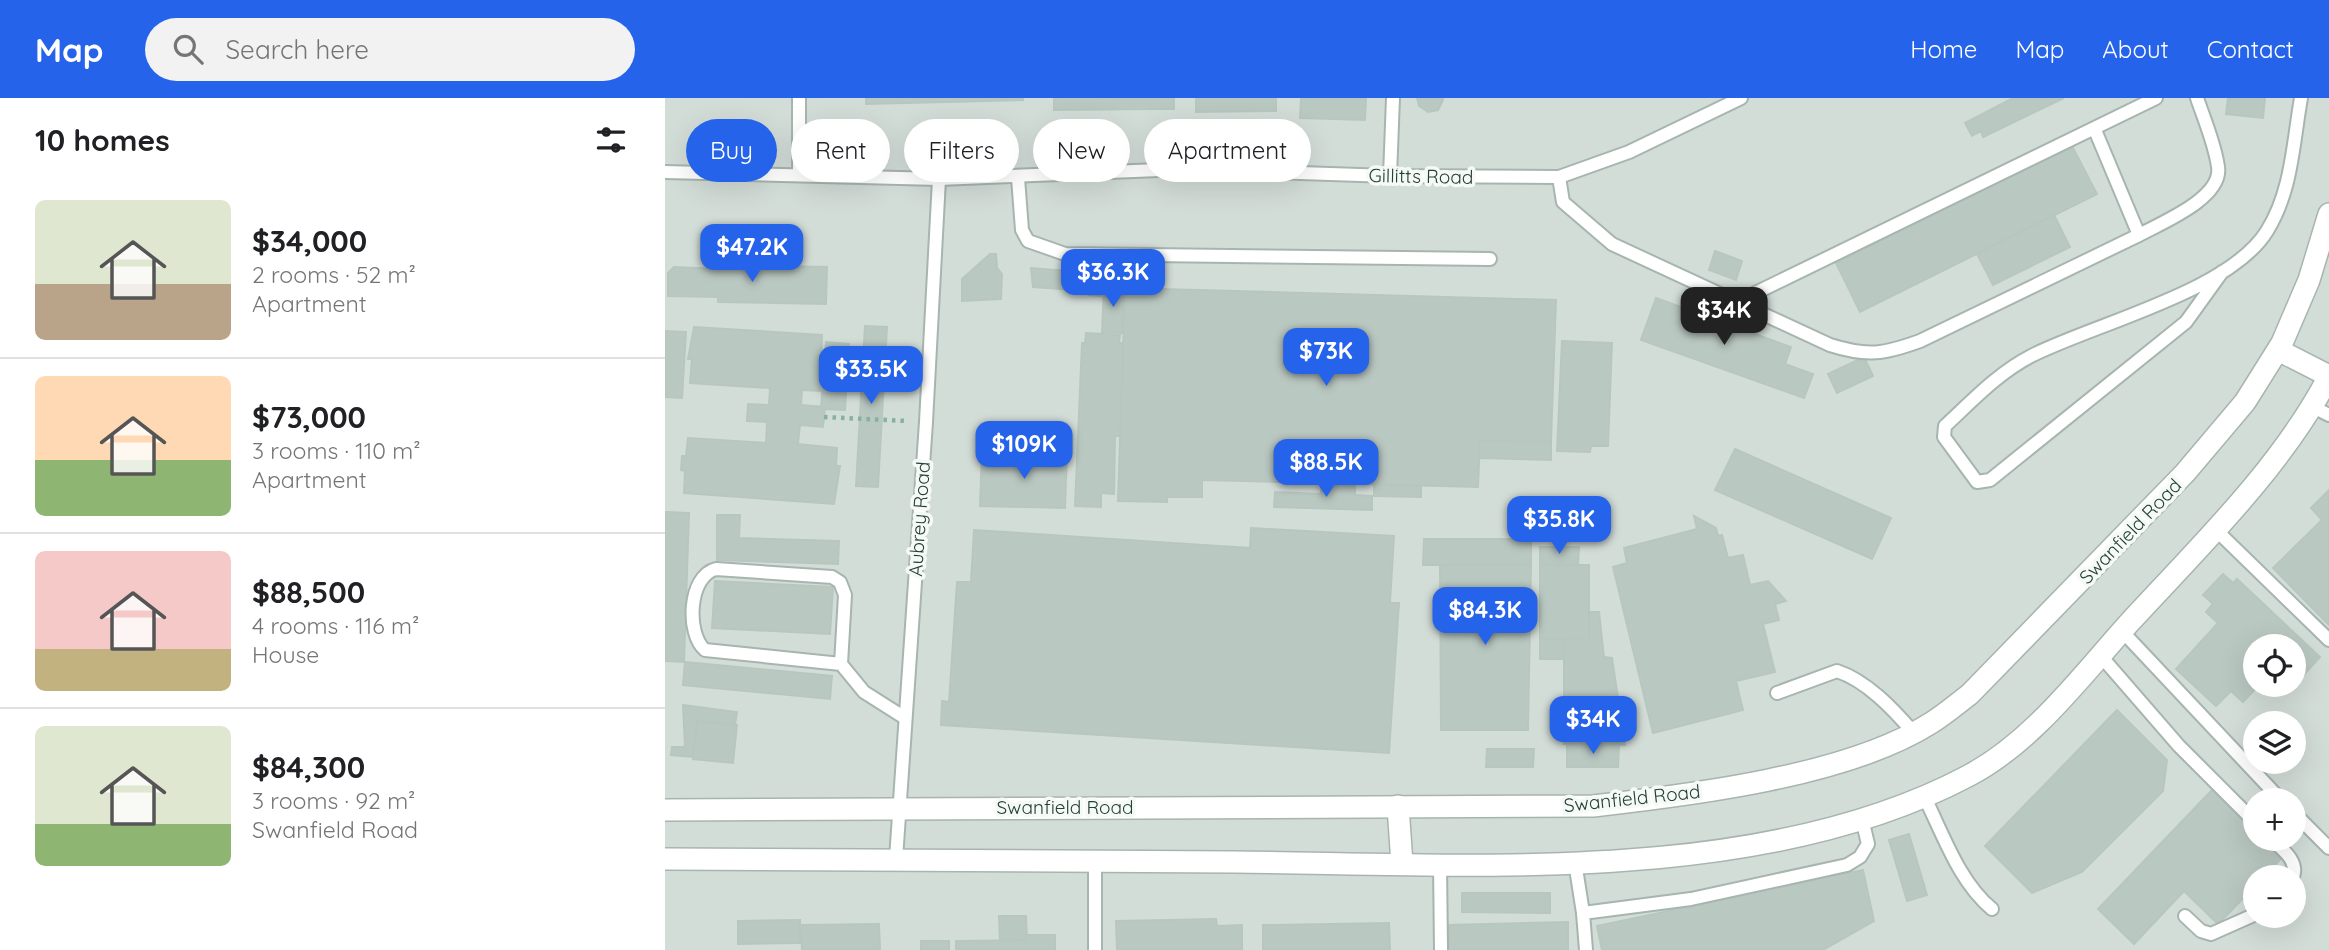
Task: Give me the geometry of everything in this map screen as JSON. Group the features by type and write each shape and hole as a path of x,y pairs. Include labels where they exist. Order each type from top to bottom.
{"street":[{"name":"Swanfield Road","path":"665,810 1593,806 1670,798 1814,768 1877,748 1930,724 1970,694 2083,580 2202,453 2245,402 2278,350 2309,280 2329,215"},
{"path":"665,859 1402,864 1574,862 1716,851 1802,837 1862,819 1924,796 1971,774 2018,741 2100,655 2321,411 2329,376 2278,350"},
{"path":"1398,806 1402,864"}],"lane":[{"path":"799,98 799,119"},
{"path":"1390,176 1393,98"},
{"name":"Gillitts Road","path":"1019,178 1184,169 1390,176 1559,177 1629,152 1741,98"},
{"path":"1739,301 2156,98"},
{"path":"1559,177 1563,202 1612,244 1830,345 1857,353 1887,353 1920,341 2139,236 2196,205 2213,186 2219,169 2197,98"},
{"path":"2222,272 2186,322 1990,480 1983,484 1977,482 1947,442 1942,433 1945,426 2000,376 2030,356 2222,272 2251,250 2266,233 2285,195 2301,98"},
{"path":"2095,130 2139,236"},
{"name":"Gillitts Road","path":"665,172 791,174"},
{"name":"Aubrey Road","path":"896,859 926,422 939,182"},
{"path":"1018,182 1022,230 1028,241 1065,254 1490,259"},
{"path":"2215,529 2329,640"},
{"path":"841,664 705,650 698,644 694,633 696,587 701,577 716,569 832,577 840,582 845,595 841,664 864,692 905,718"},
{"path":"2122,631 2270,788"},
{"path":"2100,655 2179,746 2243,810"},
{"path":"1777,693 1837,671 1856,679 1898,715 1913,732"},
{"path":"1924,796 1968,883 1977,897 1992,909"},
{"path":"1583,914 1691,898 1846,864 1860,857 1868,844 1862,819"},
{"path":"2306,825 2329,848"},
{"path":"2283,851 2294,865"},
{"path":"1095,861 1095,950"},
{"path":"1574,862 1586,950"},
{"path":"1440,863 1441,950"},
{"path":"2185,916 2201,931 2211,934 2243,920"}],"path":[{"path":"824,417 926,422"}],"shaded area":[{"path":"665,98 2329,98 2329,950 665,950"}],"building":[{"path":"866,98 1023,98 1023,100 866,104"},
{"path":"1054,98 1152,98 1152,109 1054,110"},
{"path":"1152,98 1174,98 1174,109 1152,109"},
{"path":"1196,98 1276,98 1276,111 1196,112"},
{"path":"1301,98 1366,98 1365,120 1300,118"},
{"path":"1417,98 1443,100 1438,110 1428,112 1419,106"},
{"path":"2013,98 2064,98 1983,137 1981,131 1972,136 1965,123"},
{"path":"2228,98 2265,98 2263,118 2226,114"},
{"path":"2072,146 2097,194 1860,312 1836,263"},
{"path":"2054,215 2070,247 1993,285 1977,254"},
{"path":"1715,251 1742,261 1736,280 1709,270"},
{"path":"990,254 996,254 997,268 1002,274 1001,299 962,301 962,279"},
{"path":"721,265 827,267 826,304 718,302 718,297 668,296 668,273 674,267 720,269"},
{"path":"1031,268 1103,274 1101,296 1089,295 1090,291 1033,287"},
{"path":"1104,286 1124,286 1122,333 1102,332"},
{"path":"1125,288 1556,300 1551,442 1480,441 1478,487 1202,480 1202,497 1167,497 1167,502 1118,501"},
{"path":"1656,298 1791,347 1785,364 1813,374 1804,398 1641,340"},
{"path":"865,326 887,327 878,487 856,486"},
{"path":"694,327 822,335 821,356 825,356 824,367 821,367 820,391 802,390 801,405 825,407 823,427 800,425 798,444 837,448 836,466 840,466 834,504 684,493 685,471 681,470 682,456 686,456 688,438 766,443 767,422 747,421 748,404 769,405 770,388 690,383 692,359 688,359"},
{"path":"665,331 686,332 682,398 665,397"},
{"path":"1086,333 1120,335 1119,343 1123,343 1120,436 1115,436 1114,494 1101,493 1101,507 1075,506 1082,343 1085,343"},
{"path":"1562,341 1612,343 1608,446 1591,446 1590,452 1557,451"},
{"path":"826,342 849,344 845,410 821,409"},
{"path":"1864,357 1873,376 1837,393 1828,374"},
{"path":"1480,441 1551,442 1551,460 1479,458"},
{"path":"1735,449 1891,518 1872,559 1715,490"},
{"path":"982,450 1003,450 1003,462 1039,463 1040,452 1067,452 1065,508 980,506"},
{"path":"1322,483 1355,484 1355,495 1372,496 1372,510 1274,507 1275,492 1321,494"},
{"path":"1374,485 1421,486 1421,497 1374,496"},
{"path":"2329,490 2329,625 2273,568 2322,520 2311,508"},
{"path":"665,512 689,513 684,662 665,661"},
{"path":"717,515 740,515 739,538 839,541 838,564 717,560"},
{"path":"1694,516 1716,528 1718,536 1722,535 1728,558 1743,555 1750,585 1768,581 1786,601 1775,604 1779,620 1763,624 1775,672 1736,681 1743,710 1653,733 1613,567 1627,563 1624,548 1697,529"},
{"path":"1251,528 1394,536 1390,603 1399,603 1389,753 941,725 942,701 949,702 957,582 971,582 974,530 1250,548"},
{"path":"1424,539 1531,539 1531,565 1423,565"},
{"path":"1540,547 1579,547 1578,564 1540,565"},
{"path":"1440,565 1531,565 1528,730 1441,730"},
{"path":"1540,565 1589,565 1589,638 1540,639"},
{"path":"2223,574 2233,583 2237,579 2296,634 2243,634 2243,697 2248,697 2243,702 2231,691 2216,706 2176,669 2218,623 2206,612 2213,604 2203,595"},
{"path":"715,581 833,587 830,634 712,628"},
{"path":"1589,612 1599,612 1604,657 1612,658 1625,745 1564,744 1564,639 1589,638"},
{"path":"1540,639 1564,639 1564,659 1540,659"},
{"path":"2306,644 2320,657 2306,672"},
{"path":"685,662 832,676 830,699 683,685"},
{"path":"683,705 737,712 735,725 697,721 693,757 671,755 672,747 685,747"},
{"path":"2117,710 2167,760 2163,791 2082,872 2032,893 1985,846"},
{"path":"697,721 737,725 733,763 693,759"},
{"path":"1567,744 1619,745 1618,767 1567,767"},
{"path":"1487,749 1534,749 1533,767 1486,767"},
{"path":"2213,789 2243,818 2243,851 2278,851 2283,856 2275,865 2243,865 2243,898 2218,924 2184,891 2134,944 2098,909"},
{"path":"1909,834 1927,895 1907,901 1889,840"},
{"path":"1863,870 1874,921 1823,950 1602,950 1597,926"},
{"path":"1462,893 1550,893 1550,913 1462,912"},
{"path":"999,916 1026,916 1027,940 1000,941"},
{"path":"1216,919 1217,926 1242,925 1242,950 1117,950 1116,921"},
{"path":"800,920 800,943 738,944 738,921"},
{"path":"1568,922 1568,950 1449,950 1449,925"},
{"path":"1389,923 1390,950 1263,950 1263,925"},
{"path":"879,924 880,950 802,950 801,925"},
{"path":"1027,935 1055,935 1055,950 956,950 956,941 1027,940"},
{"path":"921,941 949,941 949,950 921,950"}]}
